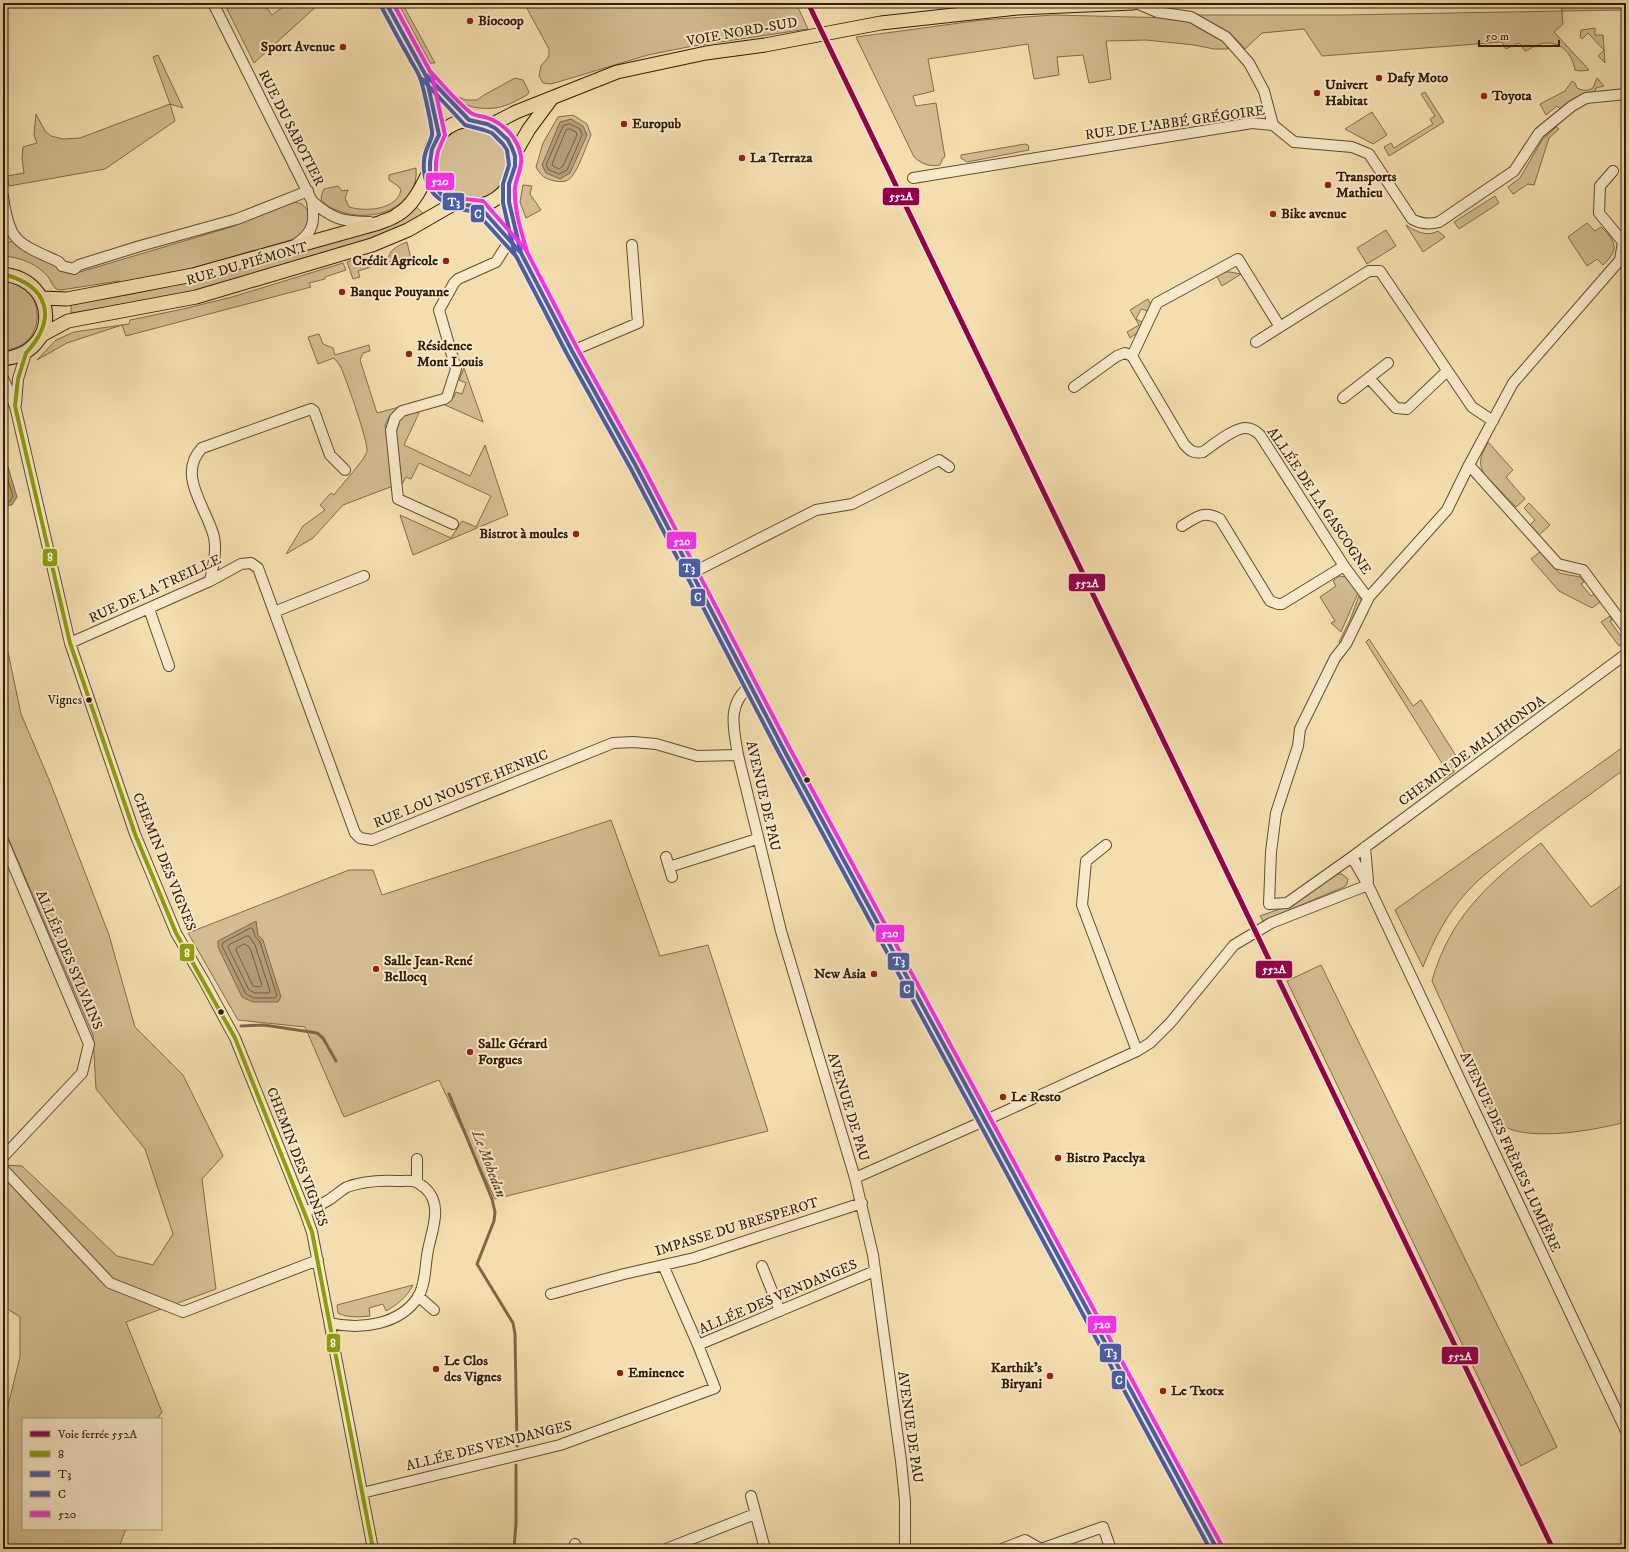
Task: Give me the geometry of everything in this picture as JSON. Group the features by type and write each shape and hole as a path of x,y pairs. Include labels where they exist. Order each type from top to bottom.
{"main road":[{"path":"386,3 426,76 469,120"},
{"name":"VOIE NORD-SUD","path":"491,125 552,98 617,72 706,54 765,45 881,23 1018,8 1133,3"},
{"path":"426,76 439,135"},
{"path":"514,155 529,129 552,98"},
{"path":"469,120 480,121 491,125 502,132 510,143 514,155 514,173 509,186 501,195 491,202 479,206 467,206 455,203 443,196 434,185 429,172 429,159 432,146 439,135 447,127 458,122 469,120"},
{"name":"RUE DU PIÉMONT","path":"42,298 67,299 193,275 379,223 404,211 412,202 429,172"},
{"path":"509,186 512,218 521,253"},
{"name":"RUE DU PIÉMONT","path":"42,335 68,321 196,296 372,245 408,230 455,203"},
{"path":"479,206 521,253 572,351 692,573 750,686 984,1121 1217,1549"},
{"path":"3,274 15,276 26,281 35,288 42,298 46,310 46,323 42,335 35,345 26,352 14,358 3,359"}],"street":[{"name":"RUE DU SABOTIER","path":"213,3 308,190 312,201 314,214 312,226 307,235 291,248"},
{"name":"RUE DE L'ABBÉ GRÉGOIRE","path":"913,178 1252,123 1273,125 1264,90 1250,63 1226,37 1191,17 1157,12 1136,3"},
{"path":"1273,125 1294,142 1352,147 1369,154 1412,218 1418,222 1431,224 1439,222 1514,171 1539,133 1572,106 1586,98 1626,94"},
{"path":"1369,597 1447,510 1469,465 1513,383 1623,262 1623,242 1599,213 1600,186 1613,171"},
{"path":"4,200 14,234 20,241 59,262 62,266 74,269 79,265 140,246 237,219 308,190"},
{"name":"RUE DU SABOTIER","path":"312,201 324,212 342,220 351,222 379,223"},
{"path":"453,524 398,499 391,430 395,418 402,411 447,397 456,369 439,310 454,283 458,279 496,262 510,240"},
{"path":"572,351 638,323 632,245"},
{"path":"1074,387 1117,356 1125,353 1132,356 1157,303 1238,259 1280,327"},
{"path":"1256,342 1370,271 1380,271 1472,407 1493,421"},
{"name":"CHEMIN DES VIGNES","path":"15,406 18,379 26,352"},
{"name":"ALLÉE DE LA GASCOGNE","path":"1132,356 1184,444 1191,452 1197,454 1203,452 1237,429 1246,428 1254,430 1260,435 1344,566 1364,593 1369,597"},
{"path":"1343,398 1388,363"},
{"path":"1369,378 1396,408 1407,409 1447,371"},
{"name":"CHEMIN DES VIGNES","path":"3,378 15,406 70,643 135,834 176,933 204,981 234,1038 305,1212 318,1260 373,1549"},
{"path":"210,581 215,557 214,537 194,486 192,469 194,459 202,448 311,409 314,411 330,455 345,470"},
{"path":"692,573 816,510 852,504 939,460 949,468"},
{"path":"1469,465 1558,564 1583,570 1626,628"},
{"path":"1182,526 1203,514 1212,515 1220,519 1270,601 1278,604 1282,604 1344,566"},
{"name":"RUE DE LA TREILLE","path":"70,643 210,581 241,564 251,563"},
{"name":"RUE LOU NOUSTE HENRIC","path":"251,563 258,568 338,789 355,833 360,838 372,840 613,743 633,742 656,744 697,756 738,755"},
{"path":"274,612 364,576"},
{"name":"CHEMIN DE MALIHONDA","path":"1369,597 1346,644 1335,658 1300,729 1298,746 1276,813 1271,852 1269,904 1286,903 1352,857 1626,654"},
{"path":"148,609 169,666"},
{"name":"AVENUE DE PAU","path":"750,686 745,690 735,705 734,727 738,755 781,931 855,1178 873,1255 901,1461 905,1501 905,1549"},
{"path":"672,877 668,862 758,839"},
{"name":"ALLÉE DES SYLVAINS","path":"3,842 89,1044 82,1073 3,1157"},
{"path":"1106,845 1086,861 1082,905 1137,1051"},
{"path":"1365,847 1368,885"},
{"path":"1352,857 1368,885"},
{"path":"855,1178 1137,1051 1150,1043 1171,1022 1234,945 1271,923 1368,885"},
{"name":"AVENUE DES FRÈRES LUMIÈRE","path":"1368,885 1622,1414 1626,1431"},
{"path":"417,1159 417,1182"},
{"path":"3,1169 110,1283 182,1312 318,1260"},
{"path":"305,1212 326,1202 346,1188 365,1182 393,1181 417,1182 429,1192 435,1208 435,1222 428,1248 424,1279 418,1296 410,1306 395,1317 378,1324 361,1326 330,1324"},
{"name":"IMPASSE DU BRESPEROT","path":"551,1294 694,1258 862,1203"},
{"path":"663,1265 698,1345"},
{"path":"762,1266 780,1311"},
{"name":"ALLÉE DES VENDANGES","path":"362,1493 560,1445 715,1388 698,1345 875,1271"},
{"path":"418,1296 434,1310"},
{"path":"751,1496 765,1549"},
{"path":"666,1549 755,1514"},
{"path":"1002,1549 1025,1540 1041,1549 1103,1527 1109,1544"}],"shaded area":[{"path":"233,3 263,3 272,15 288,3 320,3 254,63 227,9"},
{"path":"398,3 402,3 435,63 430,63"},
{"path":"524,3 796,3 808,29 693,46 648,55 550,84 543,83 539,76 541,66 549,56 549,49"},
{"path":"1561,3 1626,3 1626,10 1562,11"},
{"path":"1562,11 1563,24 1554,32 1589,70 1575,70 1572,59 1566,50 1551,43 1540,44 1525,51 1519,43 1506,49 1502,42 1322,56 1304,29 1262,33 1245,49 1228,33 1209,21 1195,15 1344,15"},
{"path":"1053,15 1173,18 1188,21 1226,43 1228,49 1214,49 1194,45 1146,40 1106,41 1111,79 1089,83 1083,55 1057,57 1059,75 1034,79 1028,44 928,59 934,91 913,96 916,106 936,103 945,157 940,165 932,166 923,163 914,157 856,37 982,20"},
{"path":"1595,28 1595,35 1603,35 1605,63 1598,56 1604,50 1588,33 1582,39 1580,37 1581,30"},
{"path":"158,55 183,108 170,104 153,57"},
{"path":"515,78 523,80 529,92 527,95 512,103 498,108 476,108 469,106 457,100 453,95 466,100 477,100"},
{"path":"1597,78 1604,86 1596,88 1594,93 1572,101 1560,109 1557,106 1546,115 1540,104 1565,91 1572,81 1575,83 1577,88 1587,90 1593,88"},
{"path":"1425,92 1444,122 1389,156 1384,147 1391,143 1394,148 1433,124 1430,119 1435,116 1421,94"},
{"path":"170,104 175,121 105,169 9,186 7,176 24,173 22,158 23,147 37,143 34,135 36,114 45,131 51,136 63,139 80,138"},
{"path":"1372,112 1387,135 1373,144 1345,129"},
{"path":"573,115 587,124 591,135 578,166 568,180 562,182 544,177 536,167 543,143 558,117"},
{"path":"472,127 492,133 502,143 508,163 502,183 492,193 472,199 452,193 442,183 436,163 442,143 452,133"},
{"path":"1556,127 1559,129 1549,138 1534,185 1528,184 1513,194 1508,187 1520,178 1542,140"},
{"path":"1025,144 1028,145 1029,150 967,162 961,158 961,155"},
{"path":"416,168 415,182 410,193 402,203 378,214 351,215 331,208 321,199 324,189 338,186 342,191 348,190 345,198 349,207 356,209 380,208 393,202 398,197 401,190 389,180 389,175"},
{"path":"523,185 532,186 530,194 541,210 526,218 520,202"},
{"path":"1495,196 1499,203 1459,229 1454,222"},
{"path":"295,202 302,204 310,213 309,223 298,238 198,267 120,283 119,281 61,290 56,289 45,273 34,265 16,258 3,256 3,246 13,240 23,250 70,272 80,272 231,227"},
{"path":"415,206 425,215 412,223 368,240 184,294 71,313 71,304 128,295 212,276 326,241"},
{"path":"1587,223 1595,231 1601,227 1613,242 1614,250 1612,255 1603,265 1597,259 1587,266 1568,237"},
{"path":"1406,225 1414,230 1426,234 1438,231 1445,237 1423,252"},
{"path":"1386,230 1396,246 1367,264 1357,248"},
{"path":"407,242 412,263 405,265 403,257 388,262 391,251"},
{"path":"355,259 366,260 374,266 358,271 360,277 353,279 347,262"},
{"path":"343,263 346,270 325,277 325,279 309,283 311,287 126,336 122,325 129,324 130,320 232,297"},
{"path":"1223,272 1241,274 1222,286 1216,275"},
{"path":"3,281 17,283 28,290 35,301 37,314 35,327 29,338 19,347 3,350"},
{"path":"1148,299 1151,305 1148,311 1141,309 1136,319 1142,322 1137,333 1130,338 1127,332 1139,325 1130,310"},
{"path":"122,325 67,343 37,360 56,340 74,332"},
{"path":"319,334 323,344 333,348 335,355 369,345 370,351 363,353 360,360 377,413 399,407 389,417 385,425 393,486 343,505 313,538 286,554 303,526 325,510 320,505 331,493 334,495 366,455 367,451 361,424 341,367 334,358 318,364 308,337"},
{"path":"464,368 483,422 443,404 454,397 456,392 462,394 466,383 459,380"},
{"path":"414,411 419,413 404,445 470,476 485,445 508,515 413,555 400,515 451,538 462,521 476,527 491,496 419,463 411,479 406,477 402,484 395,428 402,415"},
{"path":"1488,442 1513,470 1506,477 1525,499 1516,507 1484,474 1481,465 1481,458"},
{"path":"1529,503 1550,525 1539,535 1530,525 1535,520 1524,508"},
{"path":"1541,551 1559,573 1580,577 1584,582 1581,584 1591,596 1594,594 1600,602 1592,608 1559,591 1531,559"},
{"path":"1339,576 1346,577 1358,593 1341,632 1331,623 1335,621 1320,597 1336,586 1333,581"},
{"path":"1359,596 1362,601 1341,645 1339,642 1350,620"},
{"path":"1610,616 1612,620 1610,621 1625,642 1619,646 1601,622"},
{"path":"3,639 8,652 21,714 50,782 109,935 135,1027 183,1075 223,1156 202,1179 216,1289 126,1322 162,1412 158,1418 22,1418 22,1530 126,1530 118,1549 3,1549 3,1426 20,1357 20,1317 3,1306 3,1165 22,1166 117,1256 153,1265 173,1234 145,1149 96,1089 93,1035 3,826"},
{"path":"1369,639 1413,706 1421,700 1458,759 1454,765 1454,772 1443,780 1445,768 1366,642"},
{"path":"1626,745 1626,768 1528,840 1471,887 1459,901 1441,928 1423,967 1395,910"},
{"path":"611,820 660,956 708,945 768,1131 495,1199 439,1080 344,1117 305,1027 238,1020 188,933 349,870 373,870 382,895"},
{"path":"1541,843 1591,907 1626,882 1626,1122 1581,1131 1546,1134 1515,1131 1503,1126 1494,1118 1432,981 1439,959 1449,938 1474,903 1505,872"},
{"path":"1337,874 1342,874 1348,879 1347,884 1344,887 1263,921 1260,916 1294,904"},
{"path":"1321,965 1557,1447 1521,1466 1287,981"},
{"path":"413,1285 401,1300 386,1311 383,1304 369,1308 370,1316 358,1317 338,1313 337,1305"}],"water":[{"path":"571,119 583,126 587,135 570,173 560,179 546,173 542,165 560,122"},
{"path":"3,450 17,497 12,505 3,506"},
{"path":"256,921 258,935 263,940 281,997 278,1002 253,1002 242,997 218,947 218,941"}],"waterway":[{"name":"Le Mohedan","path":"241,1026 264,1025 317,1033 323,1038 336,1061"},
{"name":"Le Mohedan","path":"449,1094 492,1199 495,1212 494,1221 477,1264 513,1323 515,1334 517,1446"},
{"name":"Le Mohedan","path":"514,1549 516,1523 516,1465"}],"rail line":[{"name":"552A","path":"808,3 1553,1549"}],"transit line":[{"name":"T3","path":"386,3 426,76 439,135 432,149 430,162 430,174 434,185 441,194 451,201 464,205 479,206 521,253 572,351 636,466 784,750 1217,1549"},
{"name":"520","path":"393,3 432,75 445,135 438,151 436,162 436,173 440,182 454,195 465,199 483,201 526,250 577,348 641,463 789,747 1222,1546"},
{"name":"C","path":"381,6 418,73 423,89 432,131 424,157 424,173 431,191 446,203 455,207 476,212 516,256 567,354 631,469 779,753 1210,1549"},
{"name":"520","path":"430,71 471,113 488,118 499,124 509,132 517,143 521,160 515,188 515,196 518,220 527,251"},
{"name":"T3","path":"426,75 469,120 487,124 495,128 508,140 515,156 515,166 509,184 509,202 521,253"},
{"name":"C","path":"422,79 465,125 492,133 507,150 509,165 503,184 503,203 515,255"},
{"name":"8","path":"3,274 19,279 30,286 39,295 44,305 45,316 42,328 36,340 26,353"},
{"name":"8","path":"26,353 18,379 15,406 70,643 135,834 176,933 235,1038 312,1232 373,1549"}],"place":[{"name":"Biocoop","path":"470,21"},
{"name":"Sport Avenue","path":"343,47"},
{"name":"Dafy Moto","path":"1379,78"},
{"name":"Univert Habitat","path":"1317,93"},
{"name":"Toyota","path":"1484,96"},
{"name":"Europub","path":"624,124"},
{"name":"La Terraza","path":"742,158"},
{"name":"Transports Mathieu","path":"1328,185"},
{"name":"Bike avenue","path":"1273,214"},
{"name":"Crédit Agricole","path":"446,261"},
{"name":"Banque Pouyanne","path":"342,292"},
{"name":"Résidence Mont Louis","path":"409,354"},
{"name":"Bistrot à moules","path":"576,534"},
{"name":"Vignes","path":"89,700"},
{"name":"Salle Jean-René Bellocq","path":"376,969"},
{"name":"New Asia","path":"874,974"},
{"name":"Salle Gérard Forgues","path":"470,1052"},
{"name":"Le Resto","path":"1003,1097"},
{"name":"Bistro Pacelya","path":"1058,1158"},
{"name":"Le Clos des Vignes","path":"436,1369"},
{"name":"Eminence","path":"620,1373"},
{"name":"Karthik’s Biryani","path":"1050,1376"},
{"name":"Le Txotx","path":"1163,1391"}]}
